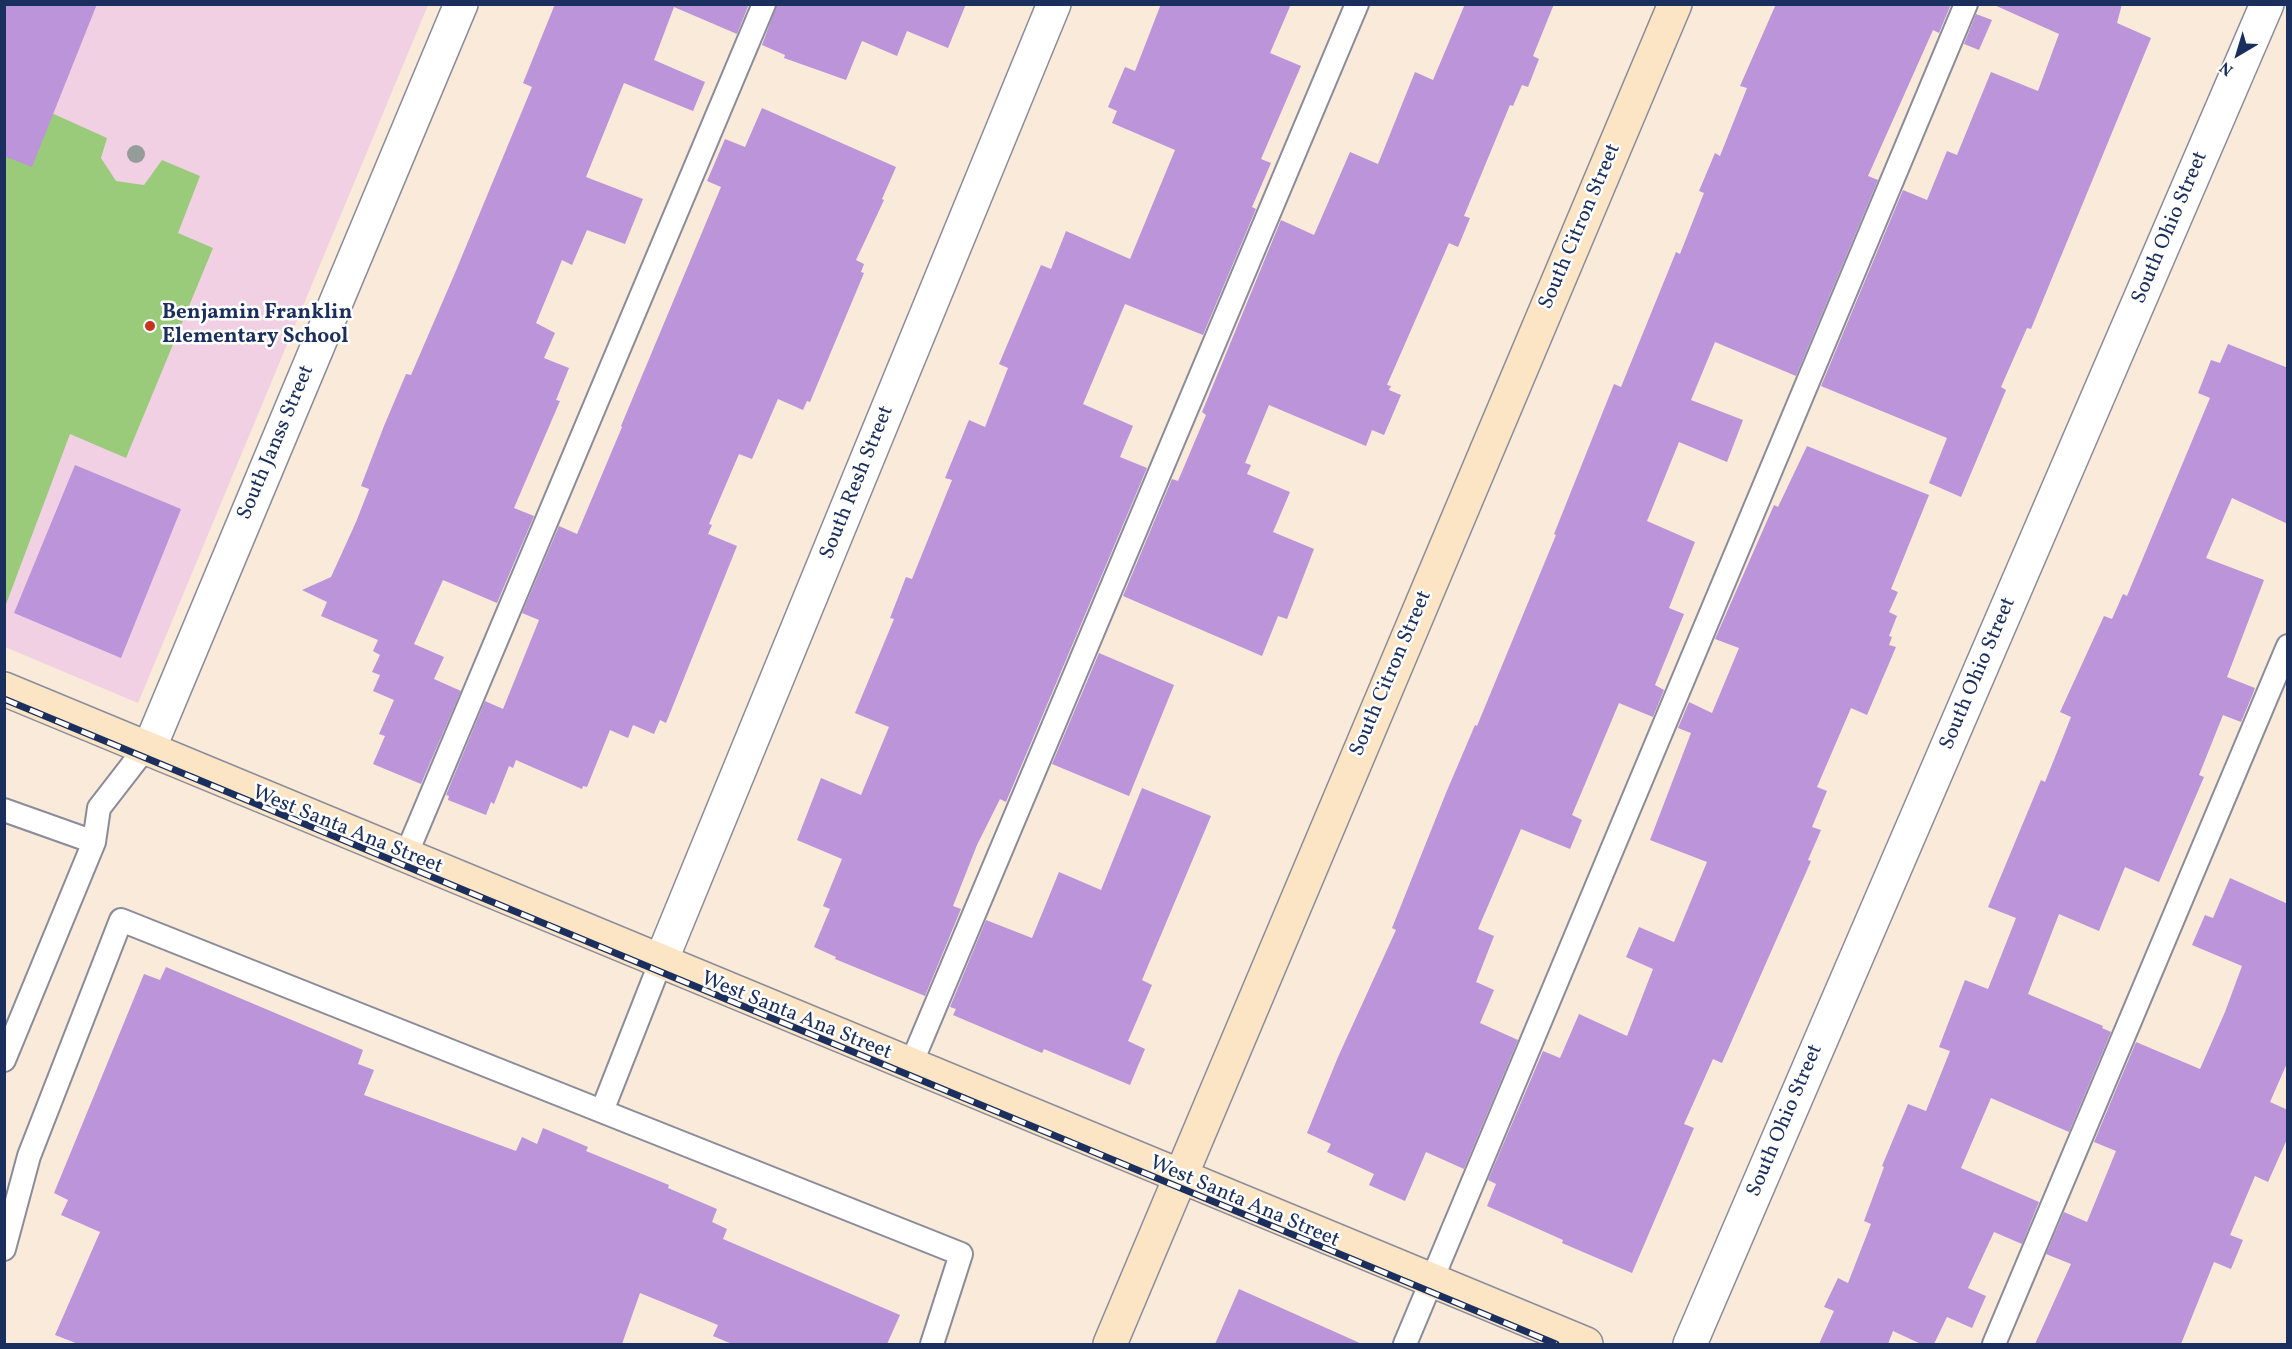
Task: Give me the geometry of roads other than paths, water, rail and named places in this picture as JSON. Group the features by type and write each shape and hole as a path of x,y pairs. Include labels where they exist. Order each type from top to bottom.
{"street":[{"name":"South Janss Street","path":"149,749 461,4"},
{"name":"South Resh Street","path":"661,961 1054,4"},
{"name":"South Citron Street","path":"1110,1344 1675,4"},
{"name":"South Ohio Street","path":"1690,1344 2267,4"},
{"name":"West Santa Ana Street","path":"4,689 1586,1344"}],"lane":[{"path":"406,855 764,4"},
{"path":"911,1064 1357,4"},
{"path":"1405,1344 1966,4"},
{"path":"1994,1344 2288,646"},
{"path":"4,1060 94,842 99,808 140,756 149,749"},
{"path":"4,810 94,842"},
{"path":"4,1249 29,1156 121,920 961,1254 932,1344"},
{"path":"602,1111 661,961"}],"railway":[{"path":"4,699 1556,1344"}],"place":[{"name":"Benjamin Franklin Elementary School","path":"150,326"}]}
